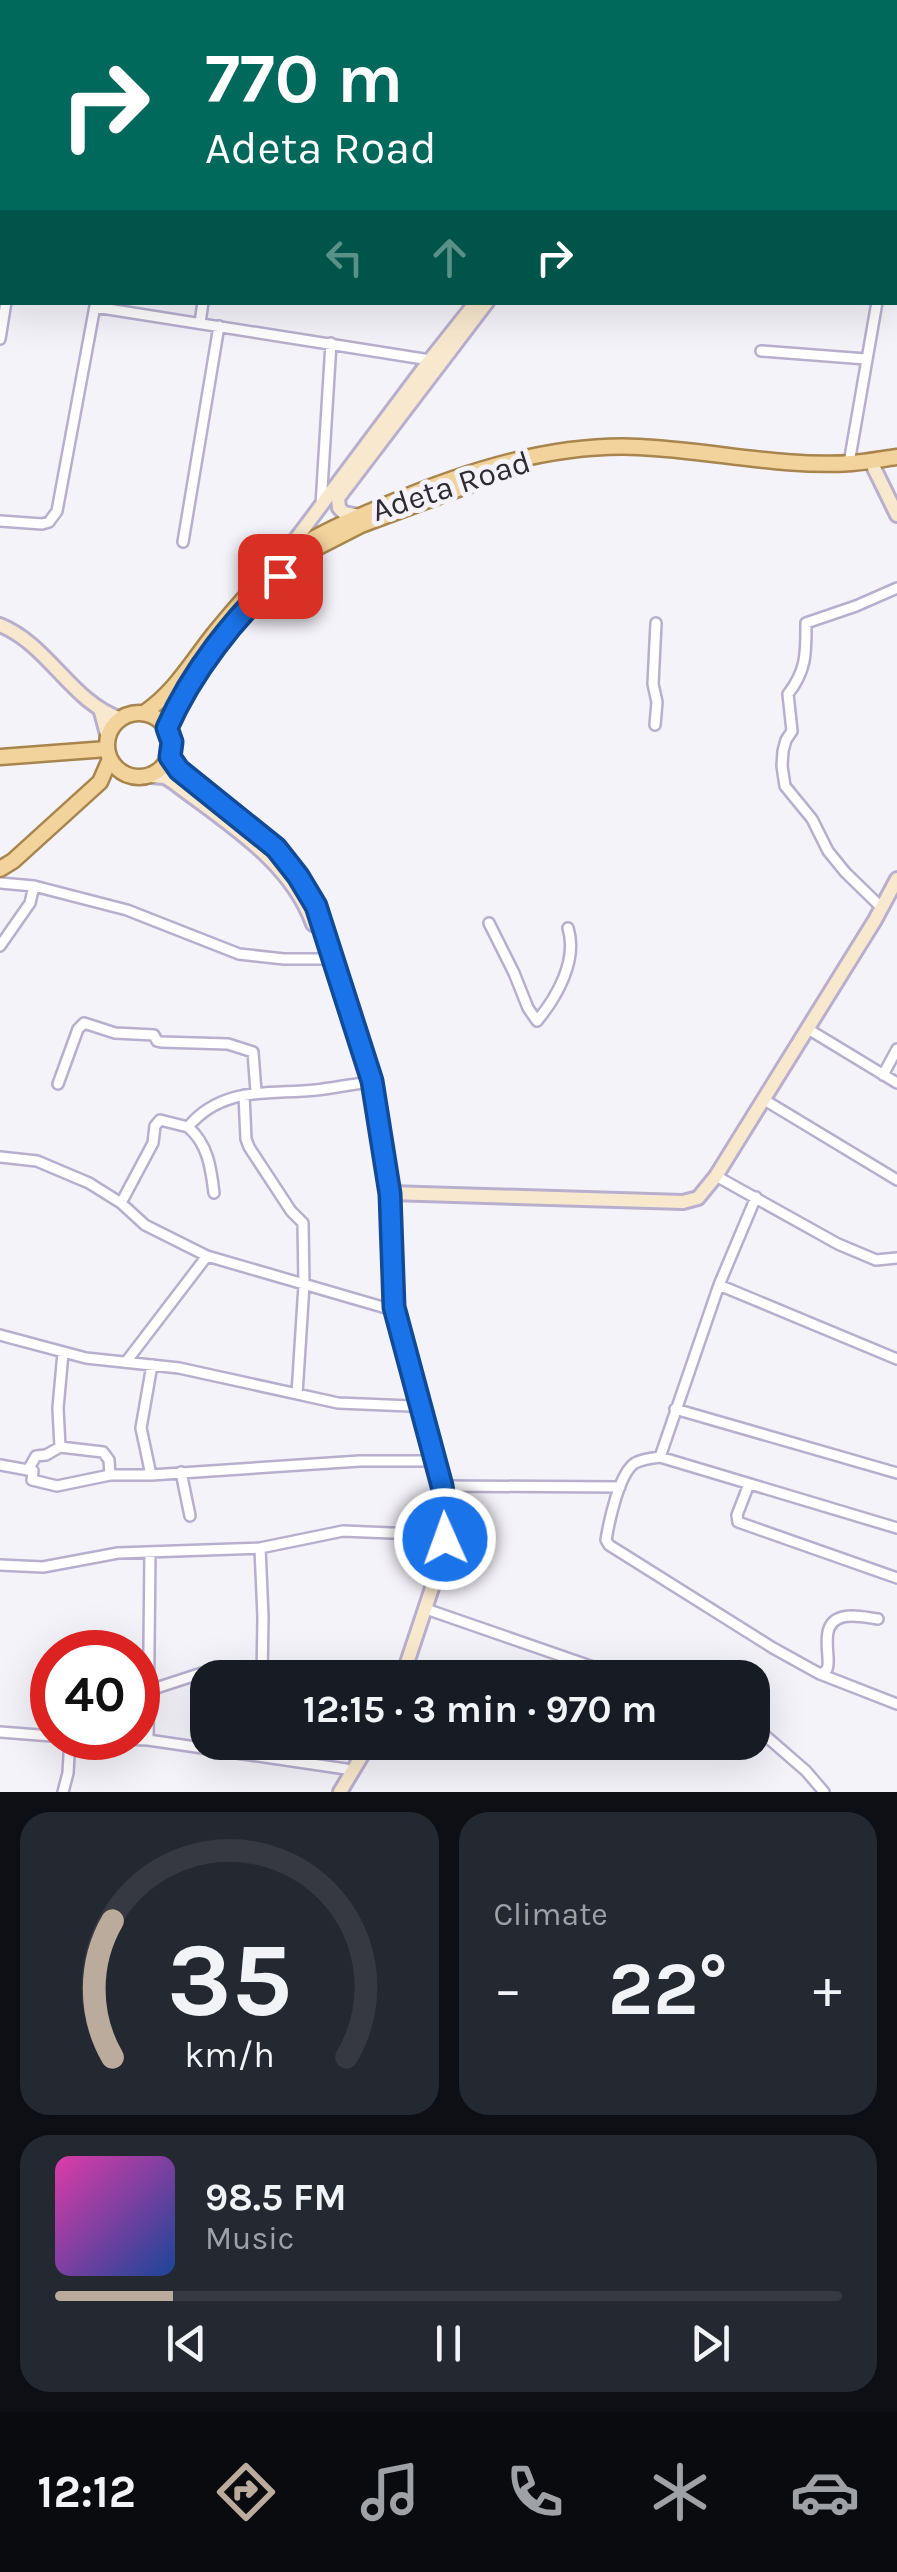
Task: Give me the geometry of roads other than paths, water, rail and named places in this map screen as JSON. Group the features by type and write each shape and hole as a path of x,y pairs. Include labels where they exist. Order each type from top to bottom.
{"main road":[{"name":"Adeta Road","path":"167,728 177,704 253,600 318,547 361,525 468,484 563,452 635,447 785,461 849,463 897,456"},
{"name":"Adeta Road","path":"144,713 166,698 214,634 278,564 306,543 358,516 438,484 528,463 612,456 658,456 808,471 897,465"},
{"path":"100,782 112,728 120,719 144,713 156,717 167,728 172,742 170,757 162,769 138,778 116,767 108,748"},
{"path":"0,758 108,748"},
{"path":"0,869 14,861 100,782 126,774"}],"street":[{"path":"0,339 6,305"},
{"path":"0,520 42,524 58,511 95,305 430,360"},
{"path":"200,323 203,305"},
{"path":"278,564 474,305"},
{"path":"358,516 344,513 338,498 485,305"},
{"path":"849,463 876,305"},
{"path":"183,542 219,326"},
{"path":"321,505 331,343"},
{"path":"760,351 866,360"},
{"path":"874,468 897,515"},
{"path":"882,908 828,852 812,818 786,786 782,766 786,740 792,731 788,694 806,661 806,623 897,588"},
{"path":"655,726 656,623"},
{"path":"0,626 12,630 37,650 101,712 120,719"},
{"path":"101,712 108,748"},
{"path":"170,757 179,770 276,848 316,906 326,958 364,1083 382,1195 386,1308 446,1510 442,1558 426,1609 402,1660"},
{"path":"150,776 173,782 269,856 290,882 323,939 372,1081 390,1194 394,1307 410,1406 435,1488 439,1538 407,1660"},
{"path":"390,1194 683,1202 698,1198 716,1176 808,1029 897,879"},
{"path":"0,883 34,886 127,910 239,954 326,958"},
{"path":"0,946 30,903 34,886"},
{"path":"488,922 537,1021 550,1006 568,966 568,928"},
{"path":"58,1084 78,1029 84,1024 114,1033 154,1035 161,1042 228,1044 252,1052 256,1092"},
{"path":"808,1029 897,1083"},
{"path":"883,1075 897,1049"},
{"path":"188,1126 206,1112 244,1094 364,1083"},
{"path":"244,1094 249,1147 291,1211 303,1222 304,1286 297,1394"},
{"path":"763,1099 897,1180"},
{"path":"121,1203 153,1143 155,1126 160,1120 188,1126 198,1136 206,1152 214,1193"},
{"path":"0,1157 37,1161 90,1182 146,1225 207,1256 386,1308"},
{"path":"716,1176 838,1244 876,1260 897,1258"},
{"path":"660,1457 719,1285 756,1198"},
{"path":"126,1362 207,1256"},
{"path":"719,1285 897,1359"},
{"path":"0,1335 63,1353 237,1379 338,1403 410,1406"},
{"path":"60,1447 58,1408 63,1353"},
{"path":"151,1475 141,1428 152,1365"},
{"path":"675,1409 897,1473"},
{"path":"28,1470 36,1456 60,1447 103,1452 109,1460 110,1475"},
{"path":"897,1528 660,1457 634,1463 627,1471 606,1536 609,1545 773,1648 820,1674 897,1704"},
{"path":"0,1465 33,1470 32,1480 57,1486 110,1475 428,1461"},
{"path":"181,1472 190,1516"},
{"path":"749,1484 738,1522 897,1578"},
{"path":"442,1486 620,1486"},
{"path":"0,1565 43,1567 118,1552 260,1548 343,1531 439,1538"},
{"path":"260,1548 262,1660"},
{"path":"150,1552 150,1630"},
{"path":"426,1609 574,1660"},
{"path":"820,1674 828,1664 827,1634 838,1620 849,1615 878,1619"},
{"path":"160,1687 190,1677"},
{"path":"0,1732 30,1734"},
{"path":"770,1739 824,1792"},
{"path":"160,1742 346,1769"},
{"path":"63,1792 69,1760"},
{"path":"337,1792 351,1760"},
{"path":"337,1792 358,1760"}]}
